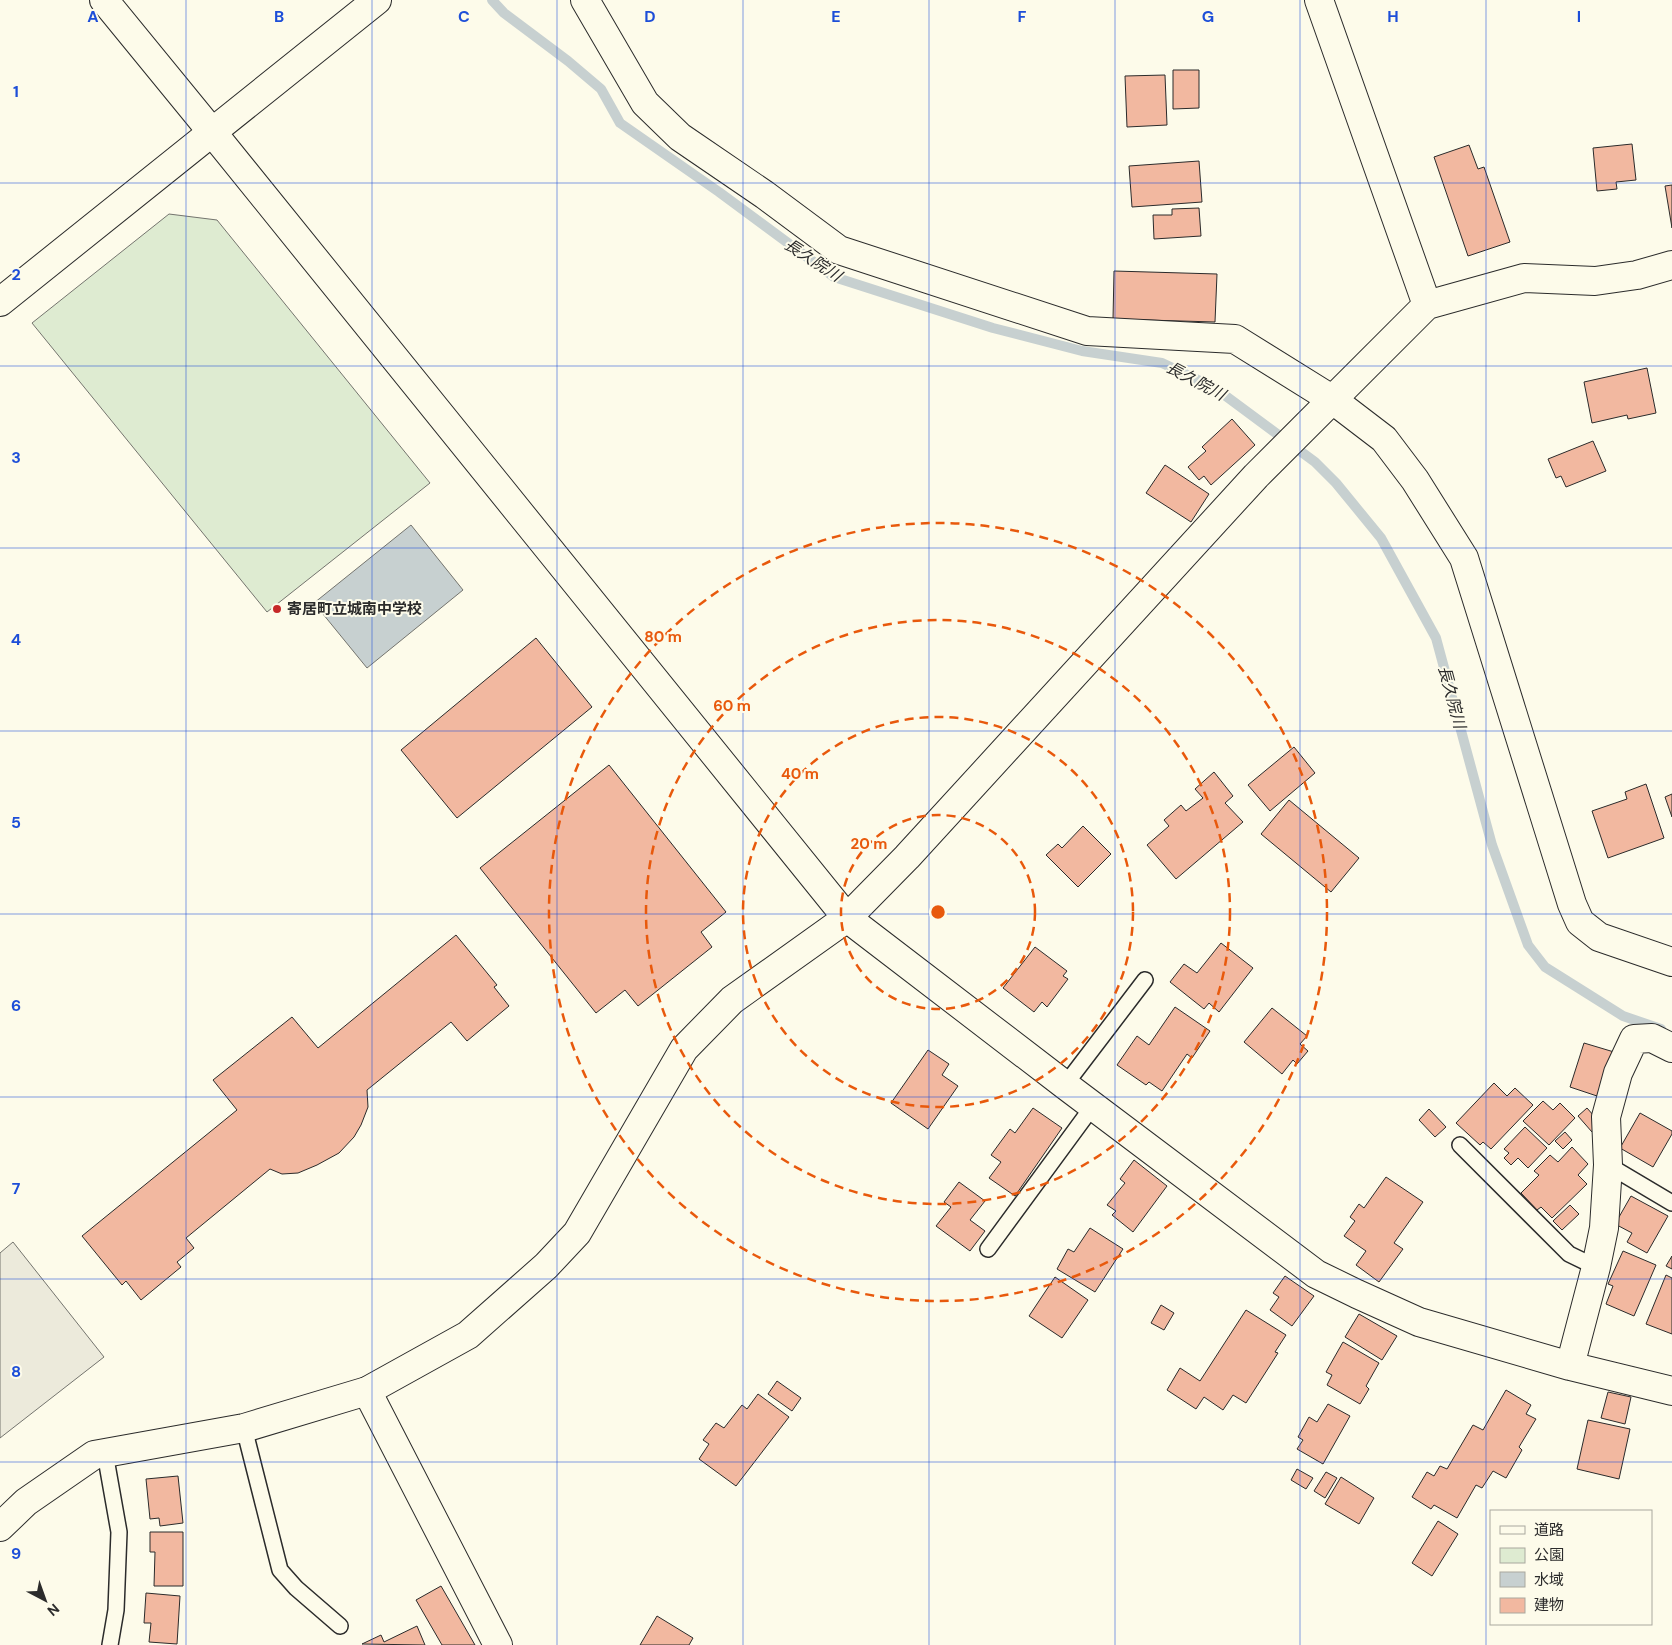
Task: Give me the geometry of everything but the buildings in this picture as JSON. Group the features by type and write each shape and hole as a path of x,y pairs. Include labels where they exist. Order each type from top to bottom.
{"street":[{"path":"104,0 847,918 1316,1274 1419,1322 1570,1366 1672,1391"},
{"path":"0,302 378,0"},
{"path":"585,0 644,103 680,136 840,250 1087,331 1236,339 1333,400 1384,440 1415,480 1464,558 1572,904 1580,922 1599,937 1672,962"},
{"path":"1319,0 1427,305"},
{"path":"0,1527 26,1502 94,1455 244,1428 367,1391 468,1335 546,1266 577,1233 684,1049 732,1000 847,918 907,857 1256,476 1427,305 1524,278 1595,281 1638,275 1672,265"},
{"path":"1570,1366 1604,1228 1608,1165 1606,1117 1618,1073 1634,1039 1652,1038 1672,1048"},
{"path":"367,1391 498,1645"}],"lane":[{"path":"1065,1085 1146,980"},
{"path":"988,1249 1093,1106"},
{"path":"1460,1145 1569,1254 1596,1266"},
{"path":"1608,1165 1672,1203"},
{"path":"244,1428 280,1570 296,1588 340,1626"},
{"path":"105,1453 119,1532 116,1610 110,1645"}],"green space":[{"path":"169,214 217,220 430,483 267,612 32,323"}],"shaded area":[{"path":"13,1242 104,1357 0,1438 0,1253"}],"water":[{"path":"411,525 463,590 367,668 314,603"}],"waterway":[{"name":"長久院川","path":"492,0 504,13 568,61 601,89 620,123 719,192 834,277 993,328 1082,351 1162,363 1215,388 1315,462 1336,483 1381,538 1436,638 1492,845 1528,945 1545,967 1623,1016 1661,1029"}],"place":[{"name":"寄居町立城南中学校","path":"277,609"}]}
